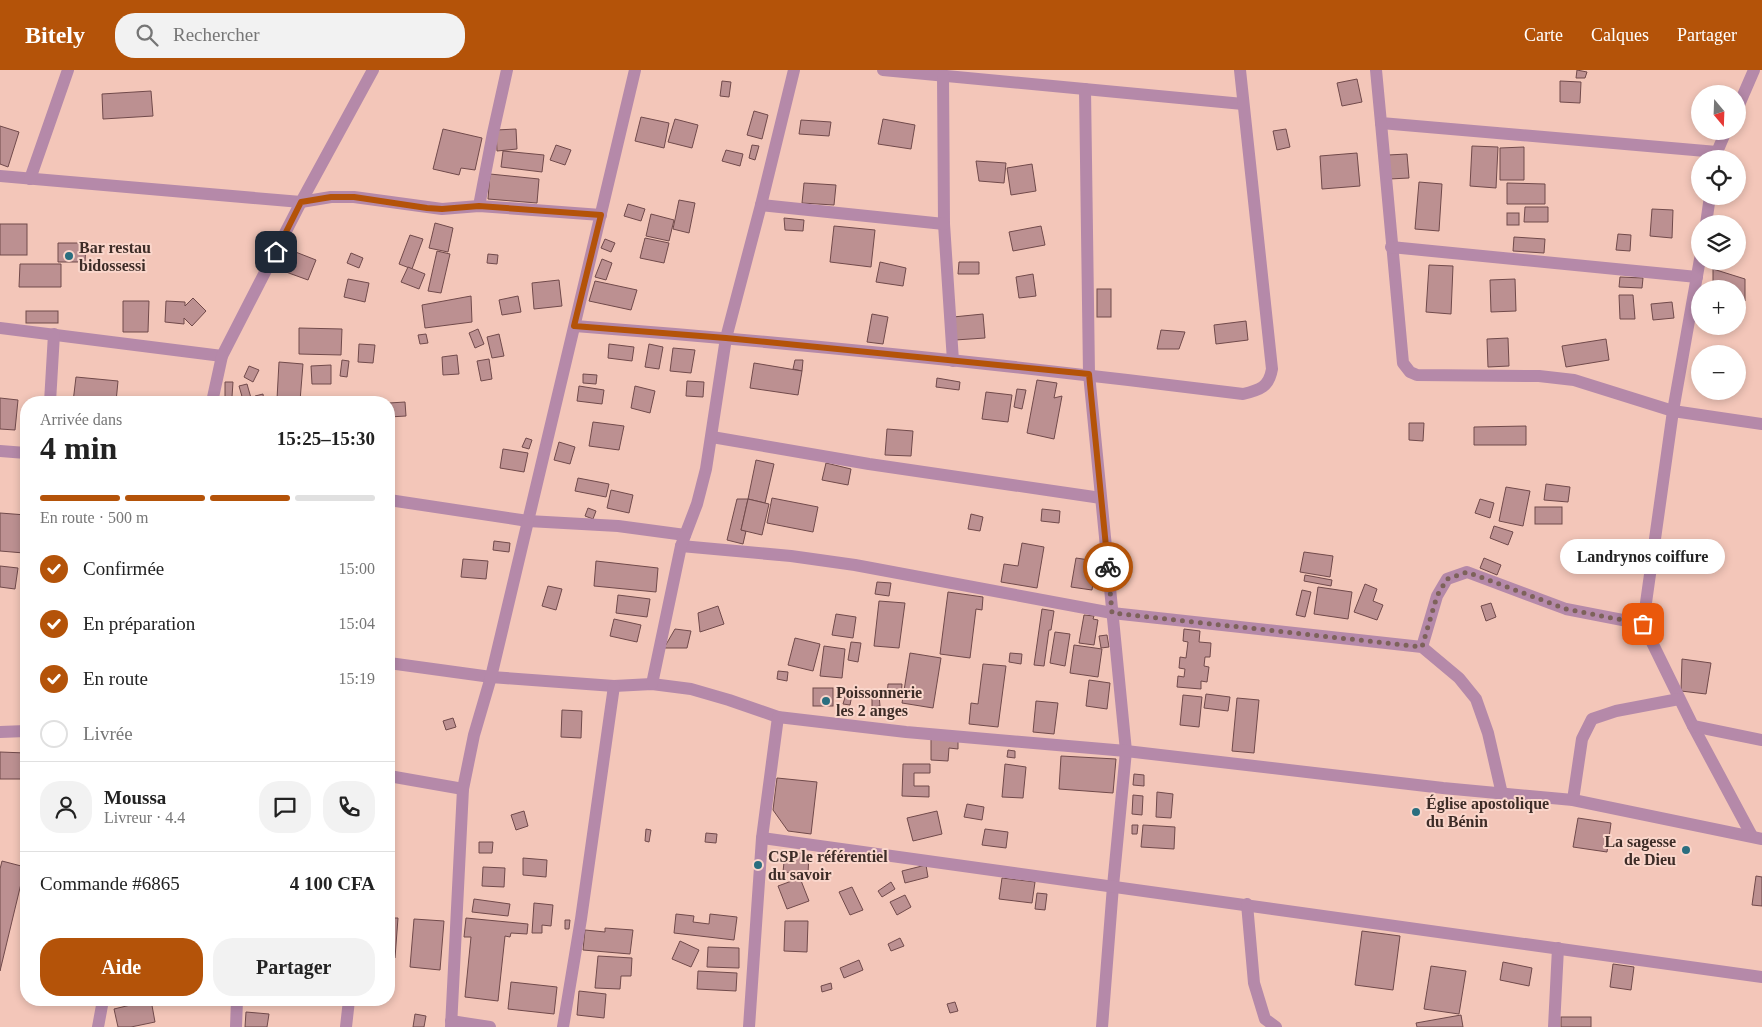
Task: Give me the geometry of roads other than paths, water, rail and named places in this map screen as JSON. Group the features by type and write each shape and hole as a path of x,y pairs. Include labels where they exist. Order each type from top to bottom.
{"street":[{"path":"30,179 68,70"},
{"path":"213,396 222,356 301,202 373,70"},
{"path":"479,206 507,70"},
{"path":"490,1027 451,1024 463,789 474,736 491,677 635,70"},
{"path":"652,684 683,540 701,490 712,437 726,338 794,70"},
{"path":"883,70 1244,104"},
{"path":"574,326 726,338 1089,374 1243,394 1256,391 1265,386 1270,378 1272,369 1240,70"},
{"path":"1376,70 1403,362 1410,372 1416,374 1539,376 1574,380 1673,411 1762,424"},
{"path":"1746,88 1754,70"},
{"path":"943,75 944,224 953,362"},
{"path":"1085,89 1089,374 1126,751 1102,1027"},
{"path":"1381,123 1691,153"},
{"path":"0,176 301,202 331,197 354,197 442,209 479,206 601,215"},
{"path":"761,205 944,224"},
{"path":"1391,246 1697,277"},
{"path":"1698,270 1673,411 1643,624 1693,726 1757,838"},
{"path":"0,328 222,356"},
{"path":"50,396 54,334"},
{"path":"712,437 869,464 1101,498"},
{"path":"0,452 20,453"},
{"path":"395,501 528,522 618,526 683,540 855,565 1112,613 1422,647 1460,678 1476,699 1488,733 1502,794"},
{"path":"1422,647 1437,596 1447,579 1467,572 1566,609 1643,624"},
{"path":"395,664 491,677 614,686 652,684 691,689 778,717 906,732 1126,751 1502,794 1573,800 1757,838"},
{"path":"563,1027 581,919 614,686"},
{"path":"1573,800 1582,739 1592,719 1616,711 1680,699"},
{"path":"749,1027 762,838 778,717"},
{"path":"1693,726 1762,740"},
{"path":"0,732 20,731"},
{"path":"395,777 463,789"},
{"path":"762,838 1762,977"},
{"path":"1247,904 1254,983 1265,1019 1276,1027"},
{"path":"1554,1027 1558,948"},
{"path":"98,1027 102,1006"},
{"path":"236,1027 237,1006"},
{"path":"346,1027 348,1006"}],"place":[{"name":"Bar restau bidossessi","path":"69,256"},
{"name":"Landrynos coiffure","path":"1643,624"},
{"name":"Poissonnerie les 2 anges","path":"826,701"},
{"name":"Église apostolique du Bénin","path":"1416,812"},
{"name":"La sagesse de Dieu","path":"1686,850"},
{"name":"CSP le référentiel du savoir","path":"758,865"}]}
